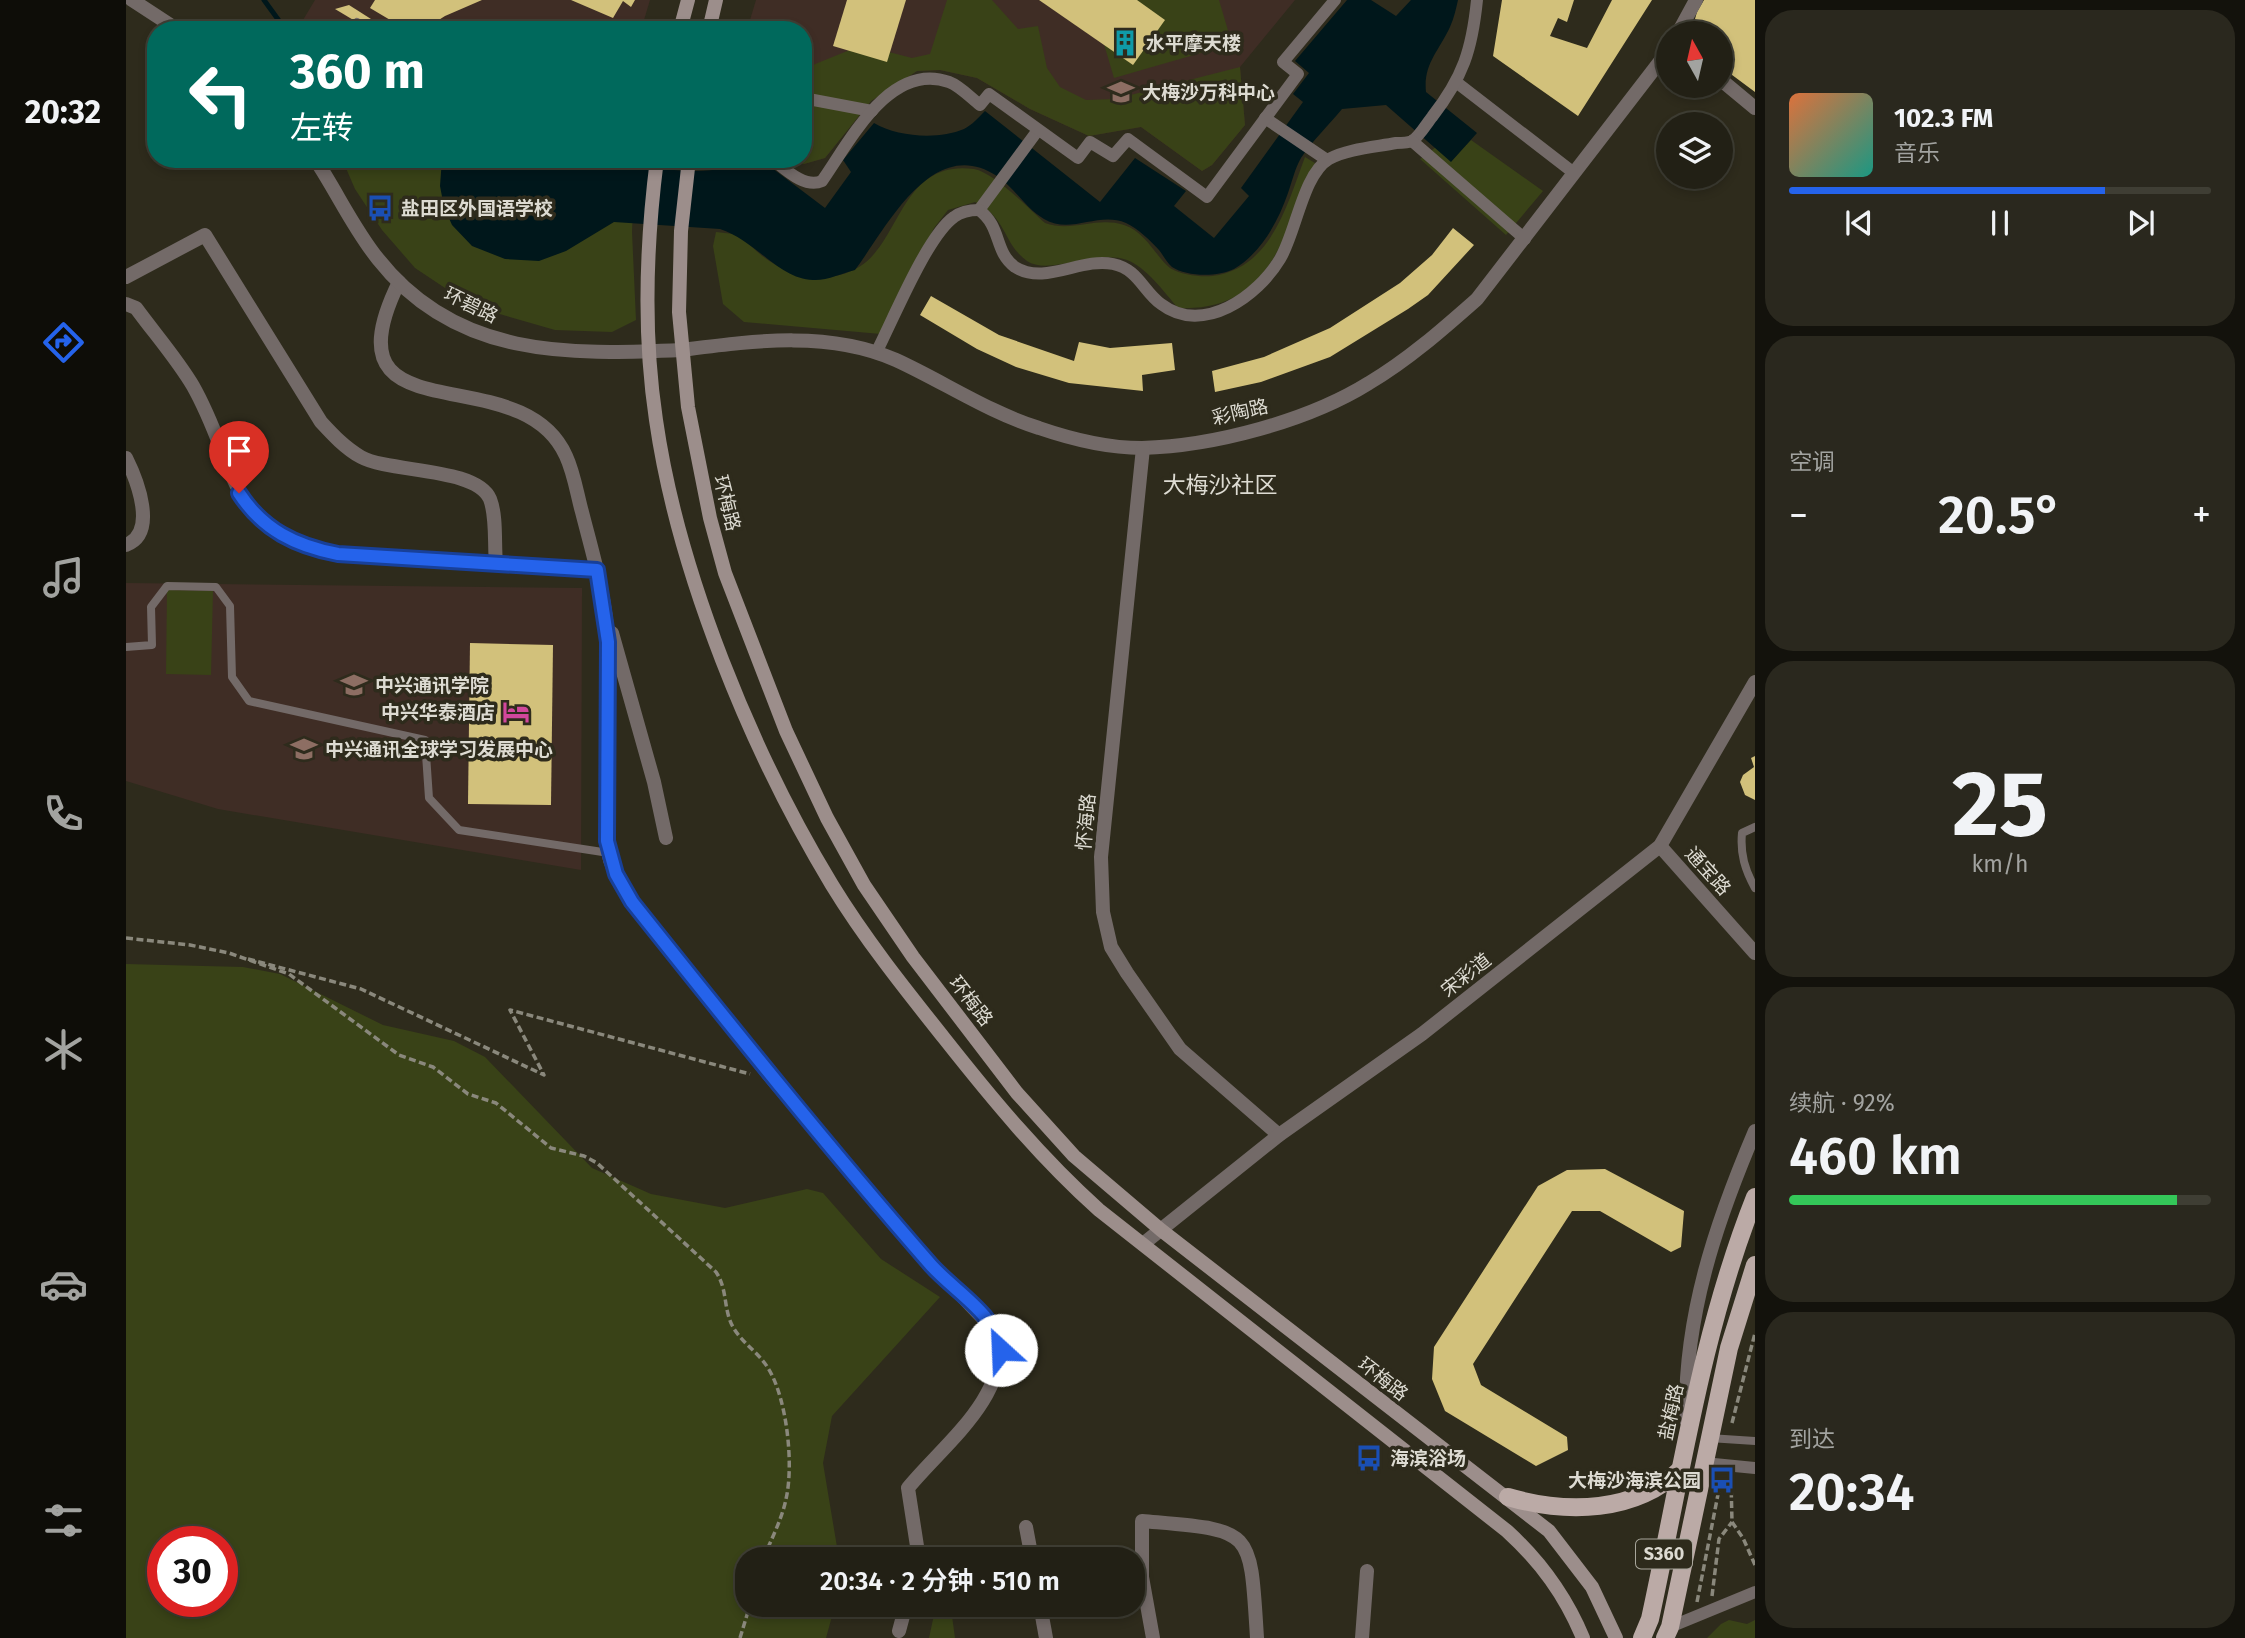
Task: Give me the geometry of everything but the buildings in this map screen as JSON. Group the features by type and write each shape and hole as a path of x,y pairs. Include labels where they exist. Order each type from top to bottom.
{"main road":[{"path":"682,21 688,0"},
{"path":"711,21 716,0"},
{"path":"656,168 650,230 649,351 663,459 691,573 736,690 807,840 870,942 1000,1109 1061,1175 1143,1244 1507,1531 1534,1556 1557,1586 1583,1638"},
{"name":"环梅路","path":"688,168 681,231 679,301 682,350 697,462 725,573 786,731 843,849 913,957 1040,1120 1074,1156 1161,1230 1549,1531 1571,1555 1592,1587 1616,1638"},
{"name":"盐梅路","path":"1642,1638 1650,1619 1707,1343 1730,1260 1755,1197"},
{"name":"S360","path":"1668,1632 1729,1348 1755,1265"},
{"path":"1508,1497 1560,1508 1618,1503 1664,1485 1681,1469"}],"street":[{"path":"132,0 164,21"},
{"path":"786,168 808,183 816,184 822,181 872,111 895,89 914,80 932,78 953,83 980,105 989,94 1078,159 1090,142 1113,156 1128,139 1207,197 1298,74 1283,62 1335,0"},
{"path":"876,353 921,261 940,231 954,217 970,210 979,211 994,225 1002,252 1014,266 1030,274 1049,273 1091,263 1115,264 1135,274 1160,304 1180,314 1208,314 1241,302 1267,279 1282,256 1314,177 1327,160 1348,152 1412,141 1456,82 1473,42 1477,0"},
{"path":"1685,21 1696,0"},
{"name":"彩陶路","path":"682,350 807,341 842,344 876,353 985,407 1037,428 1097,443 1143,448 1228,436 1283,422 1335,402 1370,383 1440,331 1477,299 1656,67"},
{"path":"1456,82 1574,173"},
{"path":"1733,90 1755,108"},
{"path":"812,100 872,111"},
{"path":"1265,118 1327,160"},
{"path":"979,211 1038,130"},
{"path":"1412,141 1524,239"},
{"name":"环碧路","path":"320,168 360,235 399,282 450,321 500,340 571,352 682,350"},
{"path":"126,277 205,235 321,422 342,444 375,463 444,474 485,491 491,502 496,563"},
{"path":"399,282 382,327 381,348 387,366 400,381 511,407 531,417 551,434 569,464 604,605 654,782 666,838"},
{"path":"126,304 136,308 193,387 230,479 248,507 266,525 310,548 338,554 597,570"},
{"name":"怀海路","path":"1143,448 1101,857 1103,912 1111,947 1180,1049 1279,1135"},
{"path":"126,458 140,499 143,525 138,538 126,545"},
{"path":"604,605 608,642 609,853 616,874 632,902 773,1080 933,1267 999,1335 1001,1350 995,1380 986,1398 908,1488 917,1547"},
{"name":"宋彩道","path":"1143,1244 1279,1135 1422,1034 1660,846 1755,682"},
{"name":"通宝路","path":"1660,846 1755,953"},
{"path":"1687,1441 1685,1375 1689,1338 1709,1254 1755,1131"},
{"path":"1704,1462 1755,1468"},
{"path":"1153,1638 1142,1577 1142,1521 1212,1527 1228,1532 1241,1541 1248,1552 1253,1570 1257,1638"},
{"path":"1026,1527 1030,1547"},
{"path":"1362,1638 1367,1571"},
{"path":"1668,1632 1755,1592"},
{"path":"899,1630 903,1617"},
{"path":"1042,1617 1046,1638"}],"lane":[{"path":"126,648 152,645 151,607 167,586 216,587 230,606 232,677 249,701 425,740 429,798 459,830 609,853"},
{"path":"1755,827 1742,833 1741,847 1743,863 1755,888"},
{"path":"1709,1438 1755,1441"}],"path":[{"path":"126,938 190,945 229,953 361,989 544,1075 510,1010 773,1080"},
{"path":"229,953 289,974 399,1055 433,1067 468,1094 496,1103 551,1148 584,1156 597,1163 716,1272 726,1290 728,1315 734,1329 767,1366 781,1398 789,1476 786,1501 768,1547"},
{"path":"1728,1440 1755,1334"},
{"path":"1700,1616 1712,1600 1719,1539 1731,1522 1733,1492 1724,1465"},
{"path":"1700,1616 1724,1465"},
{"path":"1731,1522 1743,1538 1755,1565"},
{"path":"740,1638 747,1617"}],"shaded area":[{"path":"315,0 650,0 644,21 302,21"},
{"name":"大梅沙万科中心","path":"756,0 1295,0 1240,67 1245,125 1212,165 1202,171 1141,127 1089,136 1030,109 977,78 940,70 917,71 871,101 825,158 812,162 812,21 750,21"},
{"name":"中兴通讯学院","path":"126,583 582,588 581,870 218,809 126,781"}],"green space":[{"path":"947,0 992,0 1018,29 1038,26 1047,68 1060,87 1086,100 1115,99 1240,67 1245,125 1212,165 1202,171 1141,127 1089,136 1030,109 977,78 940,70 917,71 871,101 825,158 812,162 812,65 862,45 912,58 930,54"},
{"path":"1118,0 1219,0 1232,44 1114,78 1093,7"},
{"path":"1471,140 1543,191 1506,235 1420,159 1436,147 1451,161"},
{"path":"1305,157 1315,163 1283,241 1270,263 1254,283 1234,297 1209,306 1178,308 1148,274 1127,260 1101,258 1048,266 1027,261 1013,247 993,215 975,202 948,210 934,228 881,334 744,322 723,304 713,246 716,232 742,235 765,258 795,273 811,277 844,274 859,267 873,255 917,189 931,177 950,169 974,169 992,177 1045,223 1065,226 1104,222 1132,228 1170,268 1180,272 1212,276 1232,271 1263,248 1274,232"},
{"path":"346,168 635,168 632,232 636,320 612,332 555,330 472,306 415,268 382,230 355,189"},
{"path":"167,590 213,591 211,675 166,674"},
{"path":"126,964 243,967 280,974 383,1025 454,1041 485,1057 592,1168 651,1194 725,1208 807,1189 823,1193 881,1259 940,1297 832,1416 823,1463 837,1547 735,1547 735,1617 832,1617 826,1638 126,1638"},
{"path":"934,1617 952,1617 955,1638 929,1638"},
{"path":"1729,1620 1747,1624 1755,1620 1755,1638 1707,1638"}],"water":[{"path":"1347,0 1371,0 1396,16 1411,0 1458,0 1450,27 1429,65 1426,92 1477,133 1451,162 1386,105 1342,109 1301,158 1279,215 1260,246 1234,269 1220,273 1194,274 1172,267 1152,243 1126,223 1105,220 1064,225 1044,219 997,176 974,166 952,167 932,176 913,191 896,211 855,270 818,280 789,273 745,241 720,229 614,222 566,251 539,261 505,259 472,246 452,225 444,207 440,186 441,168 647,168 707,171 725,168 772,168 825,208 851,172 843,160 874,123 906,134 942,135 964,129 985,111 1100,202 1135,158 1186,191 1174,206 1214,238 1249,196 1241,188 1303,102 1293,94 1309,73 1295,61"}],"waterway":[{"path":"264,0 279,21"}],"place":[{"name":"水平摩天楼","path":"1125,43"},
{"name":"大梅沙万科中心","path":"1121,92"},
{"name":"盐田区外国语学校","path":"380,208"},
{"name":"中兴通讯学院","path":"354,685"},
{"name":"中兴华泰酒店","path":"516,712"},
{"name":"中兴通讯全球学习发展中心","path":"304,749"},
{"name":"海滨浴场","path":"1369,1458"},
{"name":"大梅沙海滨公园","path":"1722,1480"}],"district":[{"name":"大梅沙社区","path":"1220,485"}],"route":[{"path":"239,493 248,507 266,525 284,537 310,548 338,554 597,570 608,642 607,841 616,874 632,902 773,1080 933,1267 999,1335 1001,1350"}]}
